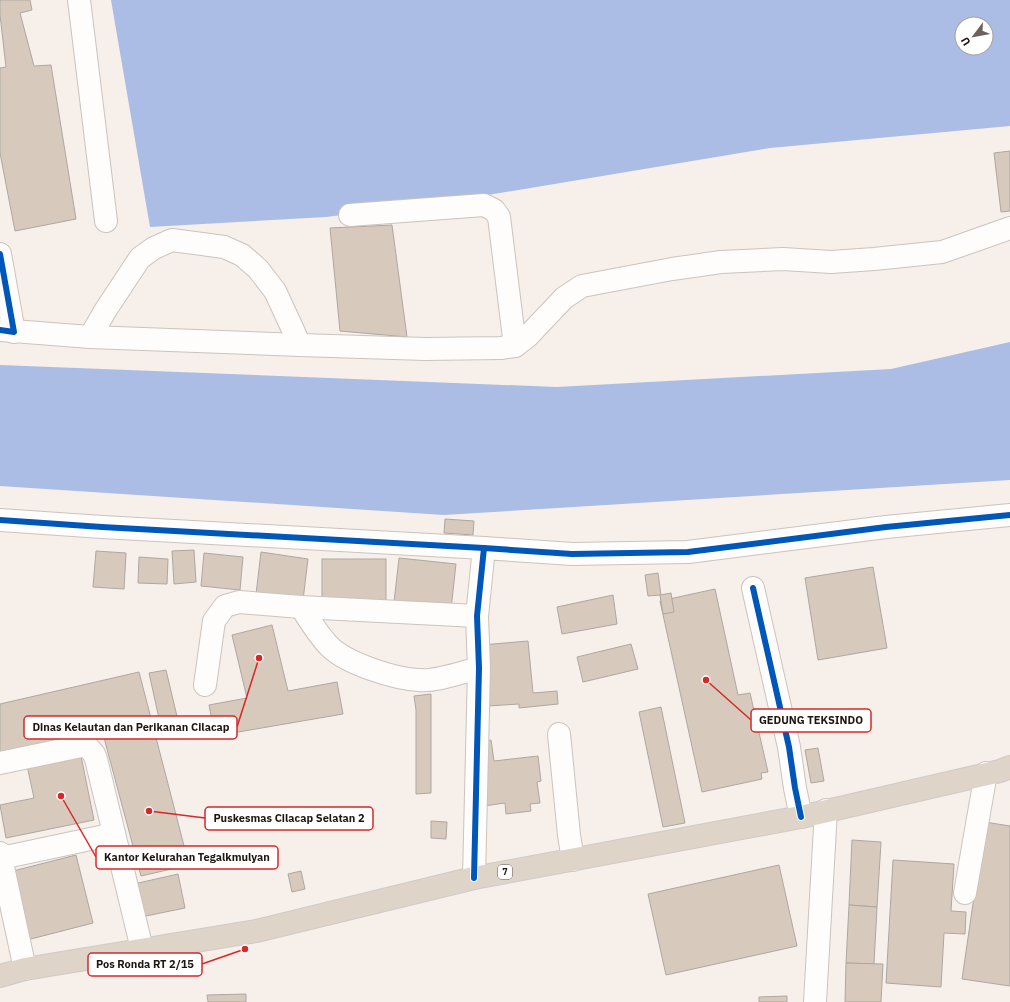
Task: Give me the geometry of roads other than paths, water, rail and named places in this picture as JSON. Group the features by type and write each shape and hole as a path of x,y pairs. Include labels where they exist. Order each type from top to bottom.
{"highway":[{"name":"7","path":"0,976 25,969 256,931 474,878 801,817 1010,767"}],"street":[{"path":"79,0 106,221"},
{"path":"350,215 484,205 494,210 499,217 515,346"},
{"path":"0,254 7,331 90,337 300,345 426,349 501,348 515,346 527,337 564,298 582,286 672,269 721,262 783,259 830,262 942,252 1010,228"},
{"path":"90,337 105,310 140,258 154,248 172,240 224,247 242,255 258,269 275,291 300,345"},
{"path":"0,520 572,554 688,552 886,527 1010,515"},
{"path":"474,878 479,668 477,616 484,548"},
{"path":"753,588 789,747 801,817"},
{"path":"205,685 214,621 225,606 239,602 301,607 477,616"},
{"path":"301,607 331,648 345,657 382,673 420,681 479,668"},
{"path":"559,734 572,860"},
{"path":"0,763 86,745 94,754 142,949"},
{"path":"965,893 986,773"},
{"path":"815,1002 826,810"},
{"path":"25,969 1,855 114,834"}],"water":[{"path":"111,0 1010,0 1010,126 770,148 446,202 326,217 150,227"},
{"path":"1010,342 1010,480 444,515 0,486 0,365 557,387 891,369"}],"place":[{"name":"Dinas Kelautan dan Perikanan Cilacap","path":"259,658"},
{"name":"GEDUNG TEKSINDO","path":"706,680"},
{"name":"Kantor Kelurahan Tegalkmulyan","path":"61,796"},
{"name":"Puskesmas Cilacap Selatan 2","path":"149,811"},
{"name":"Pos Ronda RT 2/15","path":"245,949"}]}
